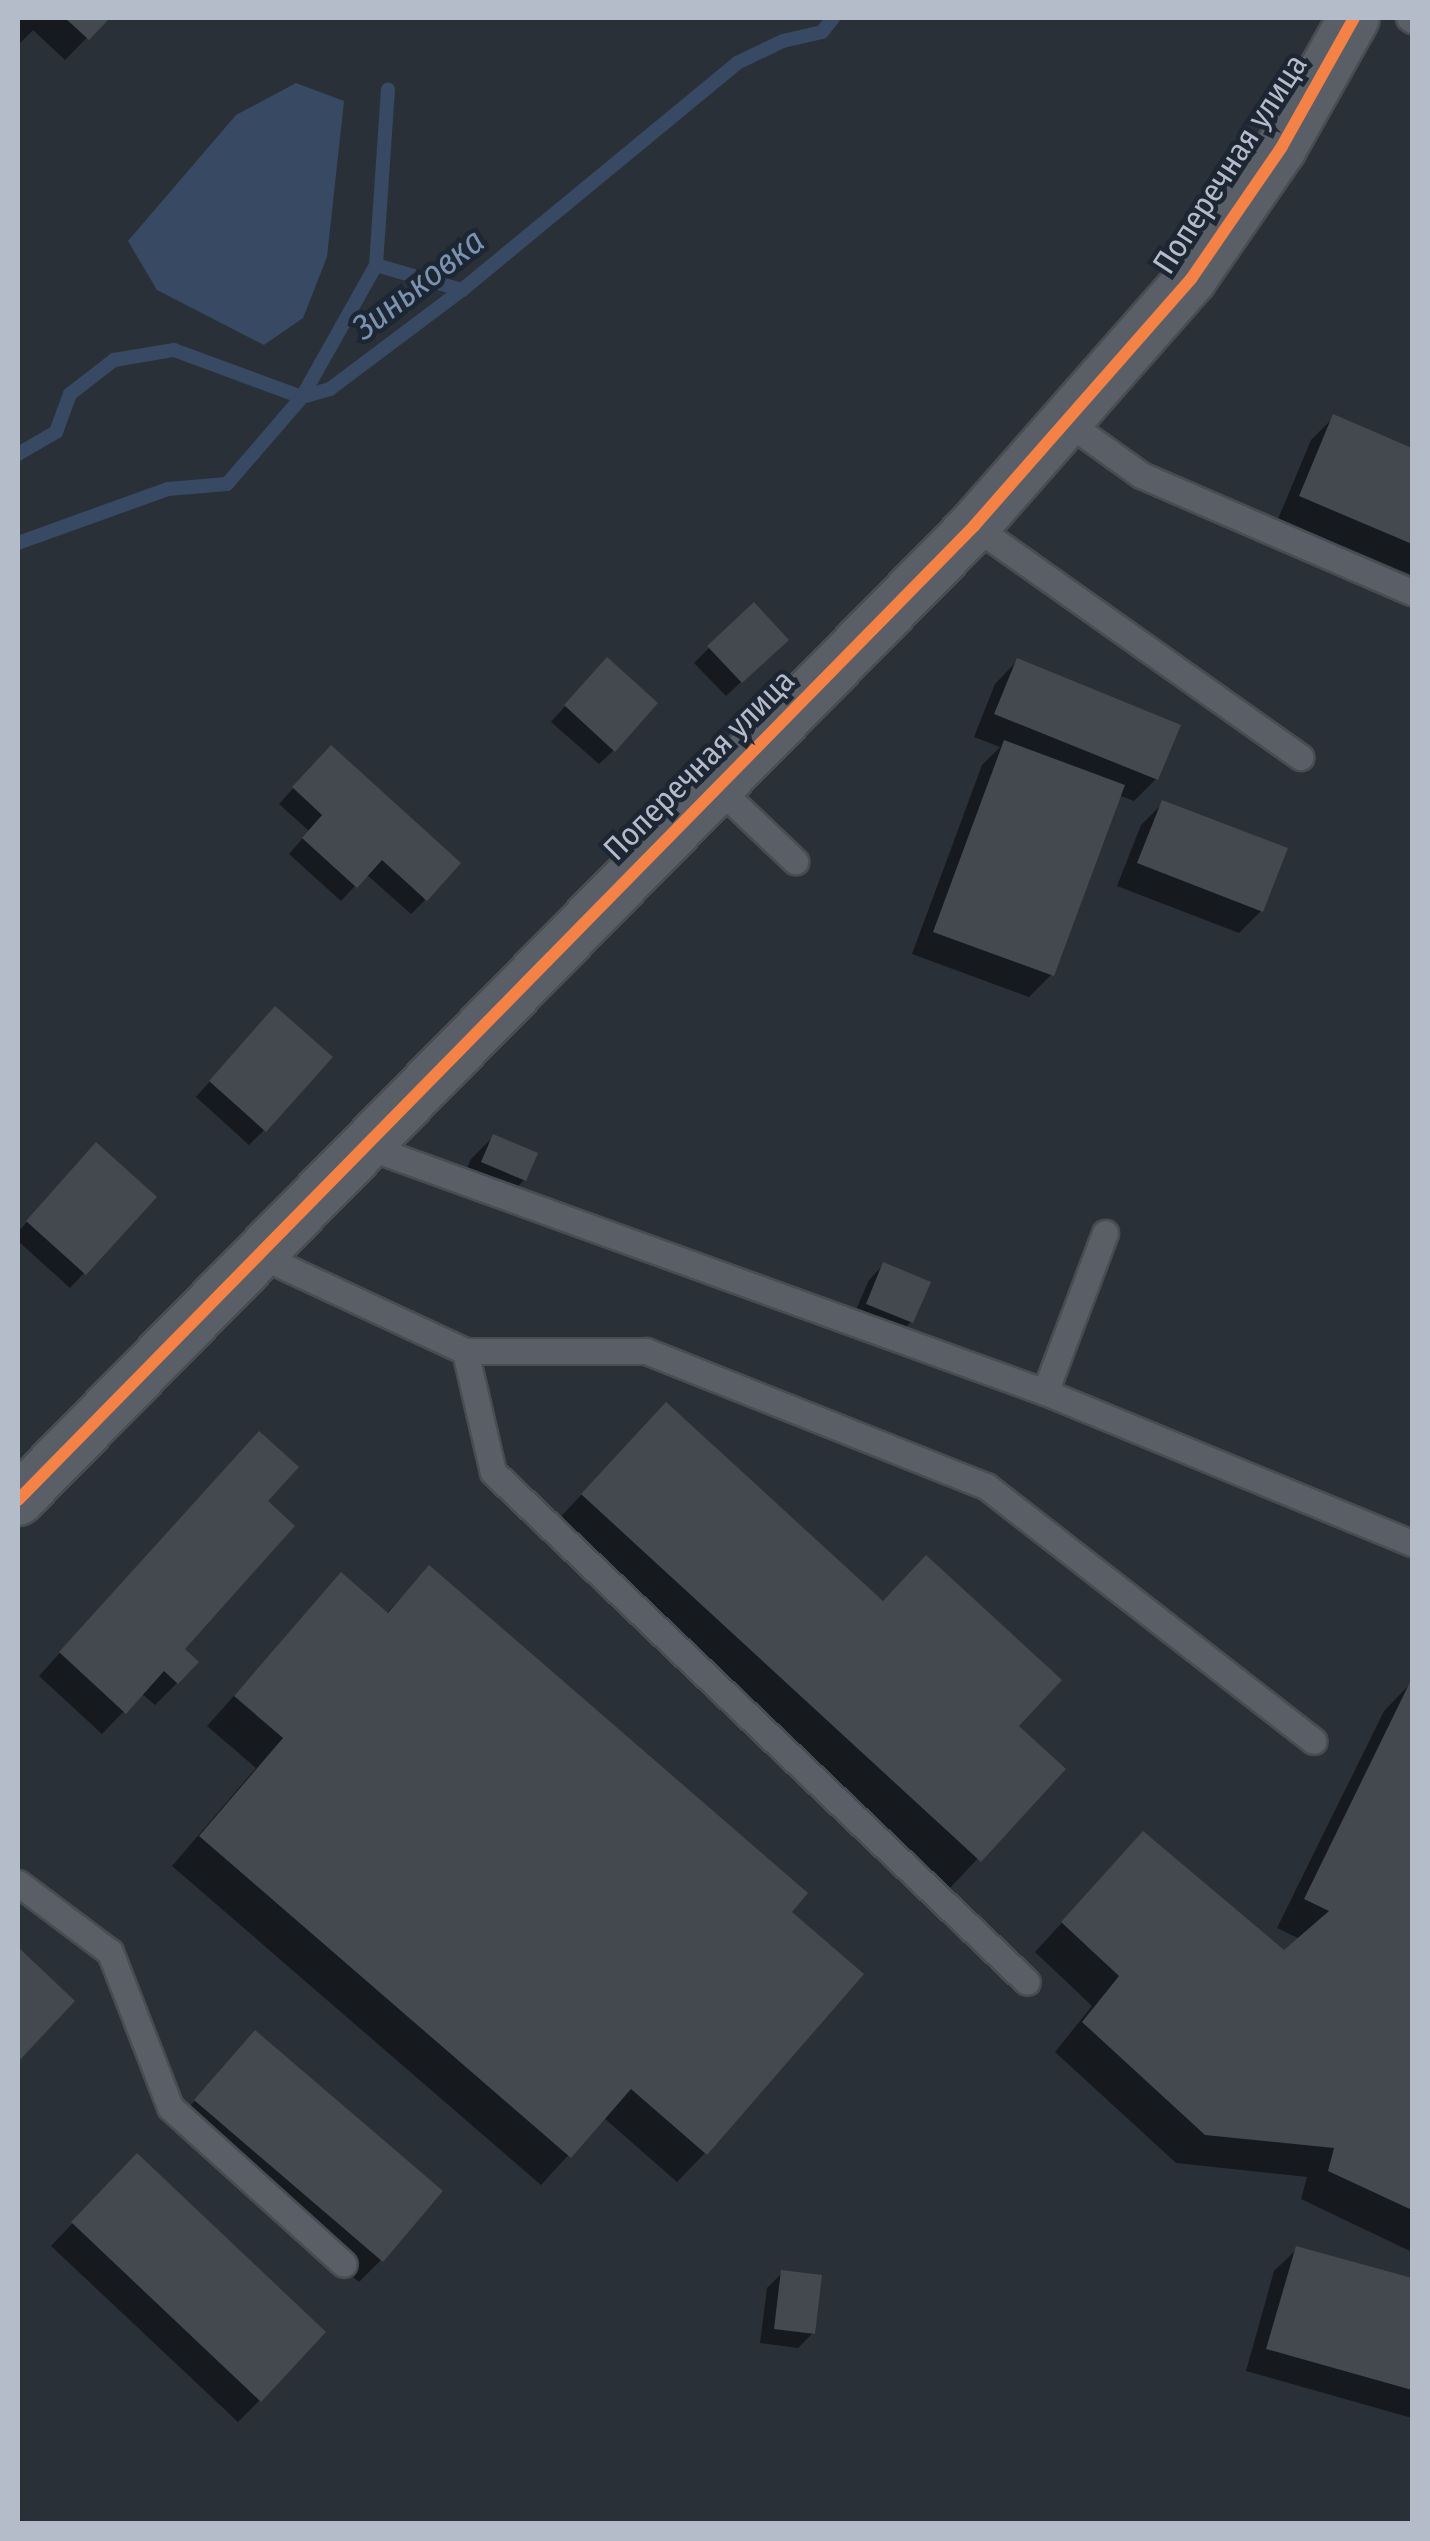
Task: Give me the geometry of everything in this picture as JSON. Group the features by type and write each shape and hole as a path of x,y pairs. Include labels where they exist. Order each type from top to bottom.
{"street":[{"name":"Поперечная улица","path":"18,1500 362,1145 974,526 1068,422 1191,279 1281,148 1354,18"}],"lane":[{"path":"1068,422 1141,475 1412,592"},
{"path":"974,526 1300,757"},
{"path":"717,786 795,861"},
{"path":"362,1145 1045,1392 1412,1543"},
{"path":"1045,1392 1106,1234"},
{"path":"259,1255 465,1351 646,1351 986,1486 1313,1741"},
{"path":"465,1351 493,1472 1026,1982"},
{"path":"18,1883 110,1952 170,2108 344,2264"}],"water":[{"path":"296,83 344,101 327,257 303,318 264,345 157,290 128,241 236,115"}],"building":[{"path":"65,18 110,18 89,40"},
{"path":"1333,414 1412,448 1412,544 1299,496"},
{"path":"754,602 789,640 742,683 707,646"},
{"path":"607,657 658,703 615,752 564,705"},
{"path":"1017,658 1181,725 1158,780 994,714"},
{"path":"1004,740 1125,785 1054,976 933,932"},
{"path":"331,745 461,863 427,901 382,860 357,888 302,838 322,815 292,787"},
{"path":"1162,800 1288,848 1263,912 1137,863"},
{"path":"275,1006 333,1057 266,1132 209,1081"},
{"path":"493,1134 538,1153 526,1181 481,1162"},
{"path":"96,1142 157,1197 86,1275 26,1221"},
{"path":"883,1262 931,1282 913,1323 866,1304"},
{"path":"666,1402 883,1601 926,1555 1062,1680 1019,1726 1066,1769 981,1862 581,1494"},
{"path":"259,1431 299,1467 268,1501 295,1526 185,1649 199,1662 178,1684 164,1671 126,1714 59,1652"},
{"path":"429,1565 808,1893 792,1912 864,1974 707,2155 631,2089 571,2158 199,1836 283,1738 234,1696 341,1572 388,1613"},
{"path":"1412,1678 1412,2210 1328,2171 1334,2148 1205,2135 1082,2022 1119,1976 1061,1922 1143,1831 1284,1950 1329,1911 1304,1899"},
{"path":"18,1947 75,2001 18,2062"},
{"path":"255,2030 443,2191 383,2262 194,2100"},
{"path":"137,2153 326,2332 261,2402 71,2222"},
{"path":"1296,2246 1412,2278 1412,2390 1266,2349"},
{"path":"781,2270 822,2275 815,2334 774,2329"}],"waterway":[{"name":"Зиньковка","path":"18,543 168,489 227,484 302,397 330,389 462,290 737,63 783,41 822,32 833,18"},
{"path":"18,454 56,432 70,394 114,360 174,350 302,397 376,265 388,89"},
{"path":"376,265 462,290"}],"cycle path":[{"path":"18,1500 974,526 1191,279 1281,148 1354,18"}]}
